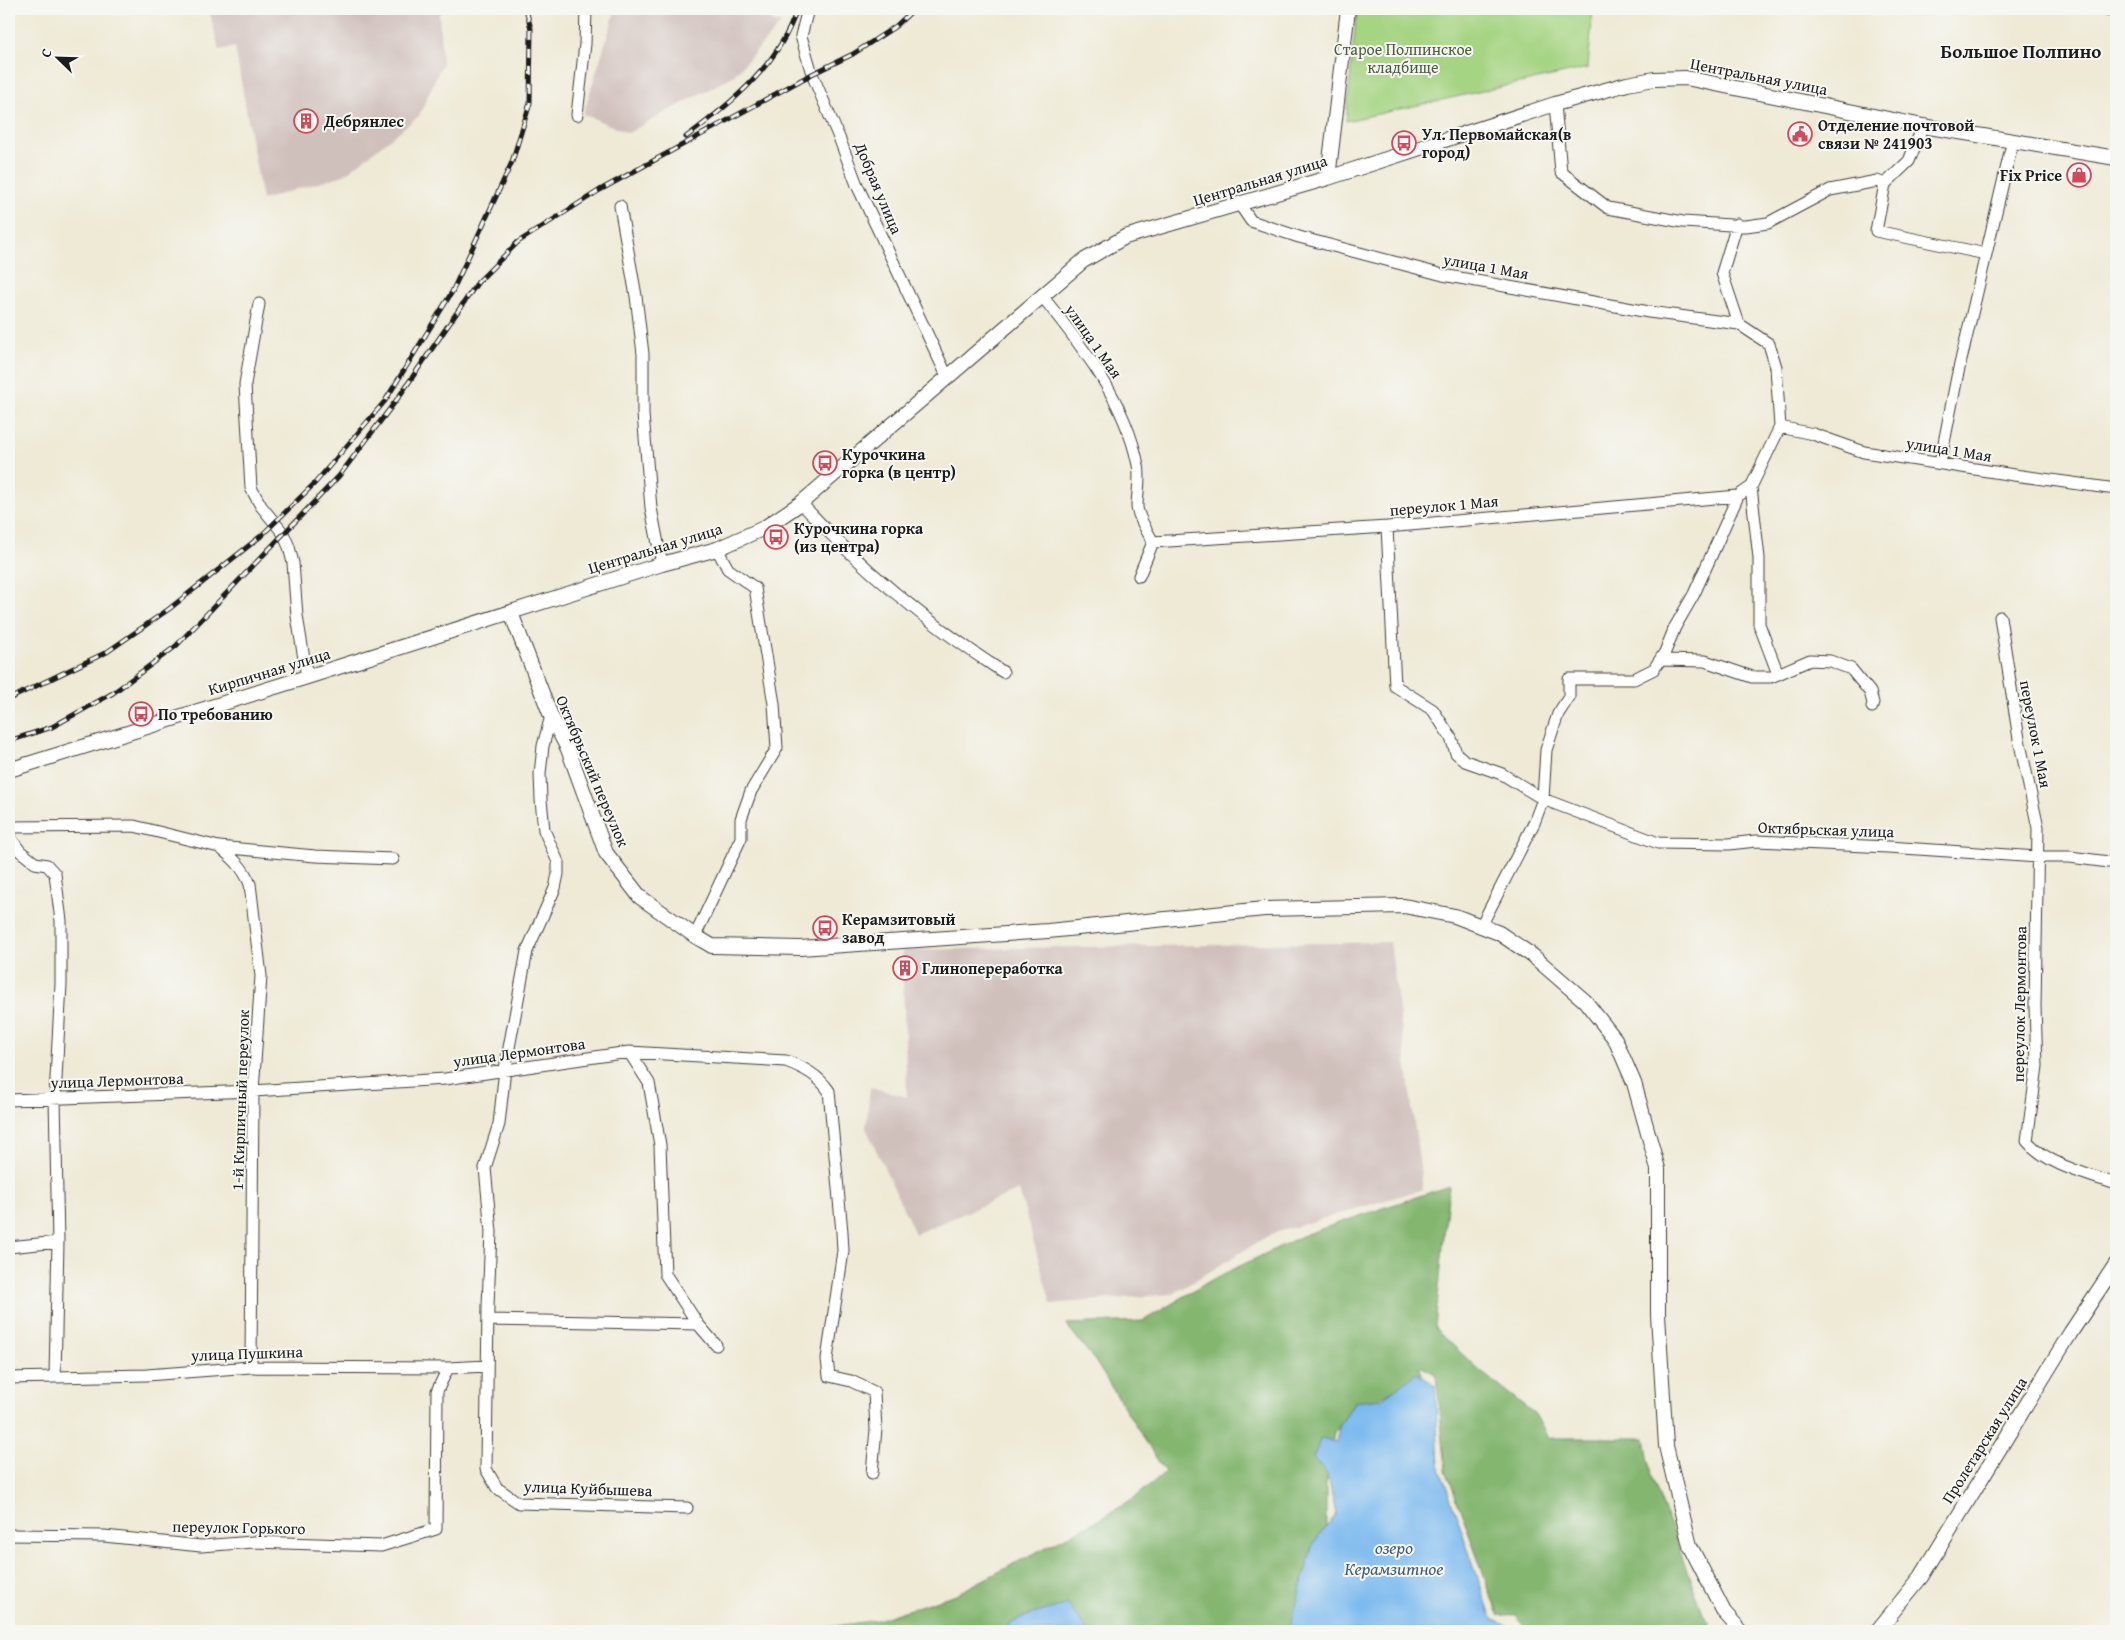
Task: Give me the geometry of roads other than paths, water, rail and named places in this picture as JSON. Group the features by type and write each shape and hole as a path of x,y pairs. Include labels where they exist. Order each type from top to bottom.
{"street":[{"path":"577,116 585,44 586,9"},
{"name":"Добрая улица","path":"808,9 800,36 812,74 857,184 947,376"},
{"path":"1328,178 1348,9"},
{"path":"2104,9 2116,10"},
{"name":"Центральная улица","path":"511,613 662,564 718,549 764,528 801,503 1083,261 1116,240 1328,178 1555,104 1626,84 1686,78 1923,126 2116,158"},
{"path":"1555,104 1561,172 1608,208 1683,222 1746,226 1768,223 1830,190 1877,181 1885,184"},
{"path":"1923,126 1909,161 1885,184 1876,231 1986,254"},
{"path":"1940,463 2013,140"},
{"name":"улица 1 Мая","path":"1240,205 1250,222 1443,275 1649,312 1739,324"},
{"path":"620,206 636,296 643,354 643,414 651,508 662,564"},
{"path":"1481,926 1534,823 1543,799 1546,750 1558,714 1569,696 1569,679 1634,679 1654,669 1694,594 1738,496 1751,487 1780,427 1776,367 1769,344 1739,324 1722,274 1737,224"},
{"name":"улица 1 Мая","path":"1042,296 1077,339 1108,386 1138,466 1137,510 1153,542"},
{"path":"259,304 245,384 251,488 260,506 283,533 289,547 293,563 298,616 308,678"},
{"name":"улица 1 Мая","path":"1780,427 1813,434 1864,452 2116,489"},
{"path":"1751,487 1759,558 1759,624 1778,674"},
{"name":"переулок 1 Мая","path":"1153,542 1387,527 1738,496"},
{"path":"801,503 820,524 884,585 958,643 1003,672"},
{"name":"Октябрьская улица","path":"1387,527 1395,686 1433,710 1451,738 1456,752 1465,761 1502,774 1543,799 1658,843 1729,844 1756,841 2038,857 2070,857 2116,863"},
{"path":"1139,576 1153,542"},
{"path":"695,936 741,838 741,819 751,791 777,748 774,704 755,588 728,569 718,549"},
{"name":"Кирпичная улица","path":"9,770 511,613"},
{"name":"Октябрьский переулок","path":"511,613 551,716 568,749 606,852 640,897 712,946 800,948 1048,931 1264,909 1404,906 1455,916 1500,933 1533,956 1585,1001 1615,1039 1634,1083 1658,1169 1658,1315 1666,1446 1690,1546 1724,1612 1741,1631"},
{"name":"переулок 1 Мая","path":"2000,617 2019,738 2038,828 2038,857"},
{"path":"1660,660 1704,661 1752,677 1771,677 1810,660 1830,661 1851,669 1870,692 1872,707"},
{"name":"улица Куйбышева","path":"551,716 540,774 540,800 544,830 558,862 558,874 553,895 527,951 505,1069 499,1124 485,1168 491,1232 486,1469 497,1488 519,1503 687,1508"},
{"path":"9,828 134,826 219,847 315,856 394,859"},
{"path":"9,836 20,851 36,863 47,865 55,874 61,921 61,984 55,1098 58,1242 55,1376"},
{"name":"1-й Кирпичный переулок","path":"219,847 237,862 250,884 262,976 253,1092 251,1367"},
{"name":"переулок Лермонтова","path":"2038,857 2035,1006 2037,1066 2027,1141 2036,1151 2075,1170 2116,1184"},
{"path":"629,1052 649,1083 660,1145 665,1274 698,1324 716,1345"},
{"name":"улица Лермонтова","path":"9,1100 253,1092 445,1079 629,1052 786,1061 807,1069 824,1083 828,1091 842,1232 843,1251 827,1360 829,1376 851,1381 874,1392 876,1429 872,1474"},
{"path":"9,1247 58,1242"},
{"name":"Пролетарская улица","path":"1877,1631 1920,1577 2071,1332 2116,1264"},
{"path":"488,1320 698,1324"},
{"name":"улица Пушкина","path":"9,1378 147,1375 251,1367 448,1368 487,1366"},
{"name":"переулок Горького","path":"9,1535 104,1536 201,1546 253,1542 380,1546 436,1529 437,1391 448,1368"}],"water":[{"name":"озеро Керамзитное","path":"1417,1373 1435,1385 1439,1465 1492,1619 1520,1631 1289,1631 1313,1543 1336,1514 1328,1476 1313,1458 1321,1438 1336,1442 1339,1427 1354,1402 1381,1399"},
{"path":"1067,1604 1088,1631 1000,1631 1020,1618"}],"railway":[{"path":"9,699 107,652 169,609 261,536 315,483 385,401 452,292 512,162 530,103 531,29 526,9"},
{"path":"686,137 737,96 766,65 779,48 797,9"},
{"path":"9,741 52,727 113,693 176,646 339,476 398,398 478,282 518,242 600,190 812,74 853,54 896,26 914,9"}],"place":[{"name":"Дебрянлес","path":"306,121"},
{"name":"Отделение почтовой связи № 241903","path":"1800,134"},
{"name":"Ул. Первомайская(в город)","path":"1404,143"},
{"name":"Fix Price","path":"2079,175"},
{"name":"Курочкина горка (в центр)","path":"825,463"},
{"name":"Курочкина горка (из центра)","path":"776,537"},
{"name":"По требованию","path":"141,714"},
{"name":"Керамзитовый завод","path":"825,928"},
{"name":"Глинопереработка","path":"905,968"}],"district":[{"name":"Большое Полпино","path":"2021,51"}],"park label":[{"name":"Старое Полпинское кладбище","path":"1403,58"}]}
